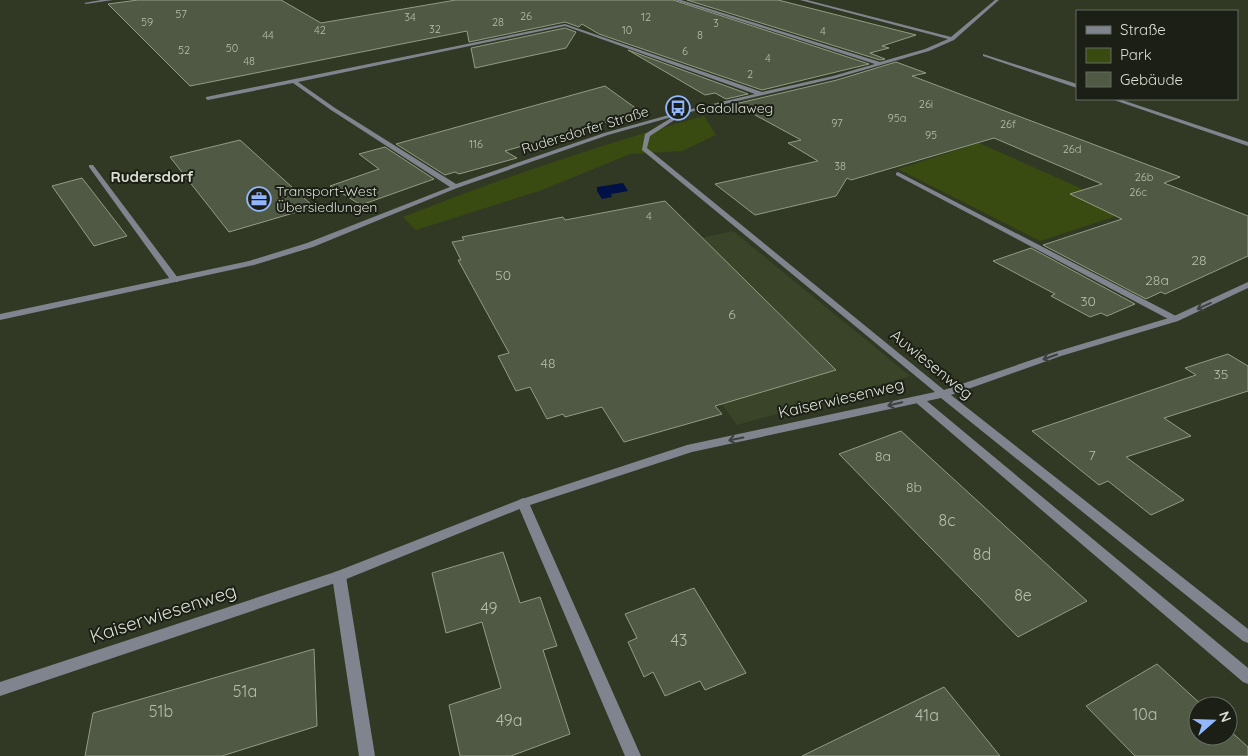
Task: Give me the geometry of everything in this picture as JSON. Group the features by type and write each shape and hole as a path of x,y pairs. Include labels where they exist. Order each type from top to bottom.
{"street":[{"path":"86,4 111,0"},
{"path":"677,0 882,64"},
{"path":"802,0 952,38"},
{"name":"Rudersdorfer Straße","path":"0,317 251,263 310,245 455,187 606,134 685,112 882,64 928,50 952,38 997,0"},
{"path":"208,98 565,25 762,94"},
{"path":"985,55 1076,86"},
{"path":"294,81 329,108 425,166 455,187"},
{"path":"1117,100 1248,144"},
{"name":"Auwiesenweg","path":"685,112 647,135 644,149 943,394 1248,637"},
{"path":"91,166 175,280"},
{"path":"898,174 1174,319"},
{"name":"Kaiserwiesenweg","path":"0,689 339,576 523,503 691,448 943,394 1058,354 1174,319 1248,285"},
{"path":"918,399 1248,677"},
{"path":"523,503 633,756"},
{"path":"339,576 367,756"}],"shaded area":[{"path":"623,183 628,191 611,194 612,197 602,199 597,191 597,187"},
{"path":"733,231 910,376 737,425 616,257"}],"green space":[{"path":"704,116 716,135 682,151 630,154 542,190 416,230 403,217 552,162"},
{"path":"979,143 1132,211 1040,241 898,169"}],"building":[{"path":"138,0 281,0 321,23 456,0 673,0 869,64 762,90 599,34 582,24 579,27 565,22 469,42 467,31 190,86 108,4"},
{"path":"687,0 778,0 916,35 882,46 889,48 870,53 885,59 880,60"},
{"path":"565,28 576,32 566,48 475,68 471,48"},
{"path":"628,50 748,94 726,99 715,93 705,95"},
{"path":"896,62 926,73 912,76 1180,177 1164,183 1248,216 1248,256 1165,294 1161,292 1146,299 1043,245 1122,219 1070,194 1102,184 994,138 851,180 847,178 836,196 755,215 715,184 818,161 788,143 801,140 735,104 837,80"},
{"path":"605,86 641,112 505,151 517,158 459,174 455,172 445,175 396,144"},
{"path":"240,140 314,207 229,232 170,157"},
{"path":"385,147 434,179 361,205 330,186 379,169 359,154"},
{"path":"82,178 127,236 94,246 52,186"},
{"path":"665,201 836,370 715,406 722,414 624,442 602,407 565,417 563,414 547,419 530,387 516,391 498,356 509,353 458,260 461,260 452,242 464,240 462,237 563,217 565,220"},
{"path":"1031,248 1135,304 1107,316 1101,313 1090,317 1051,296 1055,294 993,261"},
{"path":"1228,354 1248,366 1248,391 1164,418 1191,436 1126,457 1184,500 1151,515 1108,481 1099,485 1032,431 1196,375 1185,368"},
{"path":"901,431 1087,601 1018,637 839,454"},
{"path":"503,552 520,603 540,597 557,646 543,650 570,734 511,756 460,756 449,705 501,688 482,622 446,633 432,573"},
{"path":"694,588 746,673 705,690 700,681 665,696 653,672 644,677 628,642 637,638 625,614"},
{"path":"314,649 317,726 222,756 85,756 93,713"},
{"path":"1157,664 1192,696 1188,696 1188,746 1238,746 1238,738 1248,747 1248,756 1135,756 1086,706"},
{"path":"944,687 1000,756 802,756"}],"place":[{"name":"Gadollaweg","path":"678,108"},
{"name":"Transport-West Übersiedlungen","path":"259,199"}],"district":[{"name":"Rudersdorf","path":"152,177"}]}
